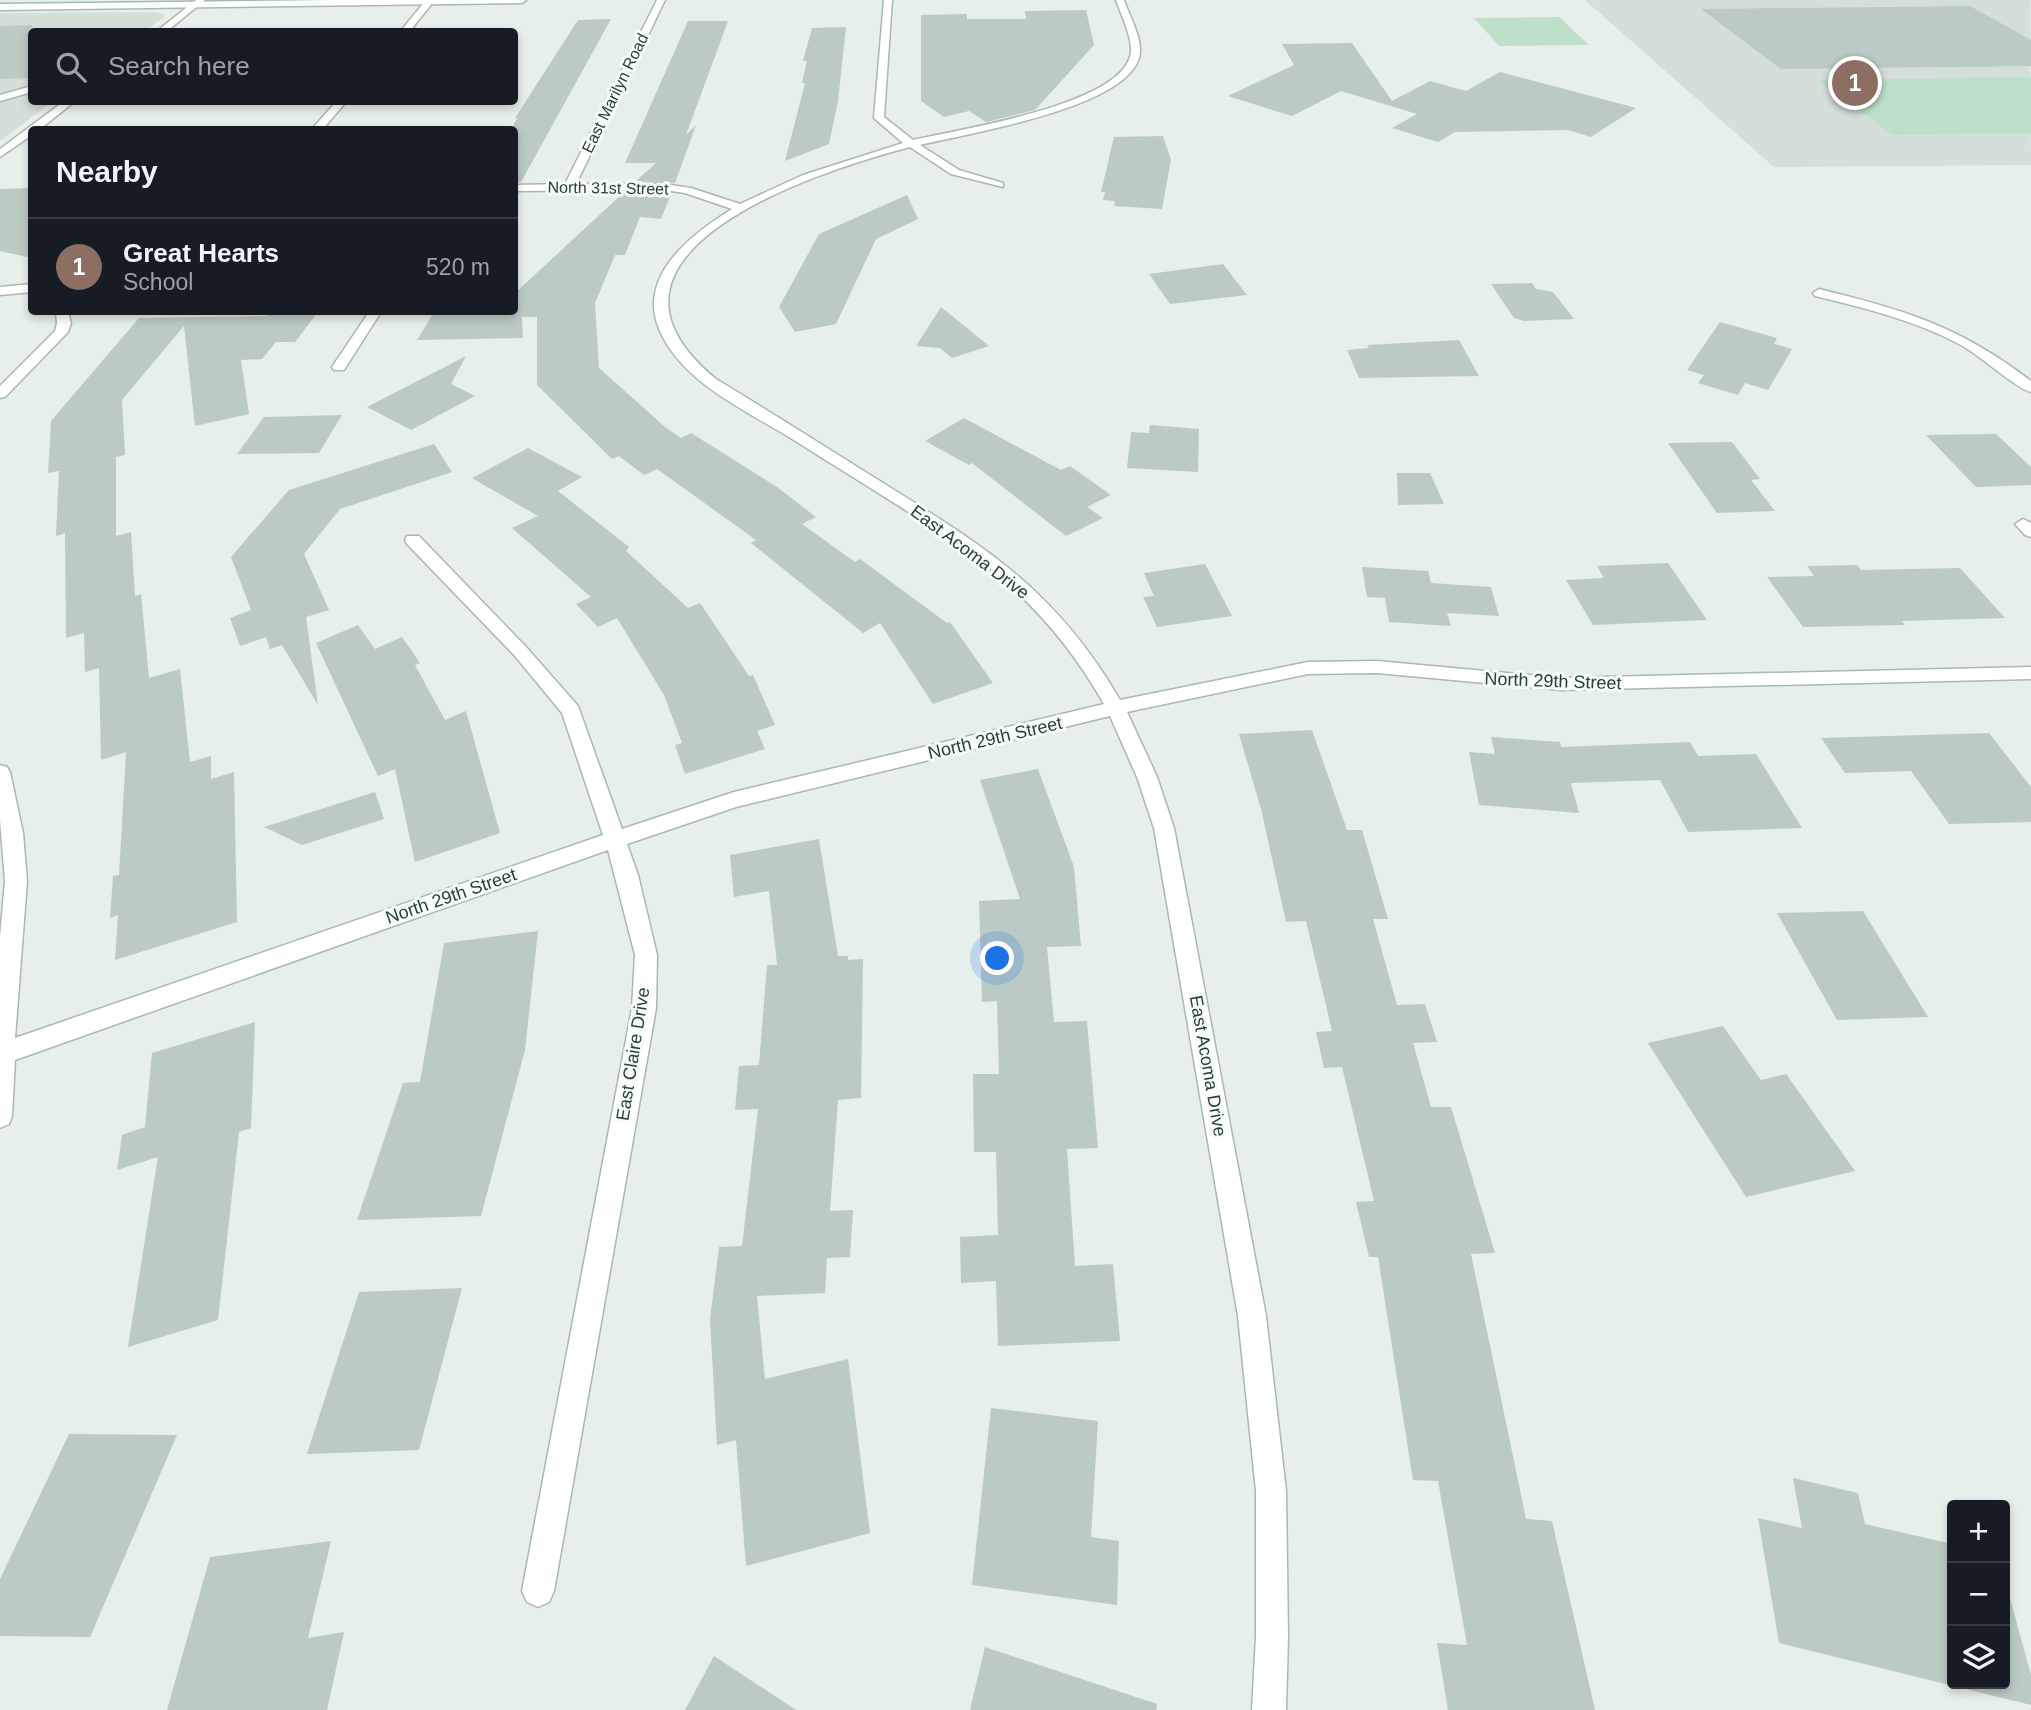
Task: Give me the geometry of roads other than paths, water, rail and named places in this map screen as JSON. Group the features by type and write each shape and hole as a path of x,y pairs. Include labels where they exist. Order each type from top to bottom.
{"street":[{"path":"51,6 60,0"},
{"path":"0,6 522,0"},
{"name":"East Marilyn Road","path":"569,187 661,0"},
{"path":"888,0 878,111 884,124 955,172 999,185"},
{"name":"East Acoma Drive","path":"1120,0 1136,50 1130,67 1113,83 1068,105 912,144 839,166 741,208 705,230 686,247 664,277 660,294 664,327 681,355 711,382 937,523 1030,595 1070,638 1116,708 1148,776 1164,828 1252,1316 1271,1491 1272,1636 1269,1710"},
{"path":"407,28 430,1"},
{"path":"165,28 198,2"},
{"path":"0,98 28,90"},
{"path":"37,126 65,105"},
{"path":"320,126 338,105"},
{"path":"0,155 28,133"},
{"name":"North 31st Street","path":"518,188 664,187 687,190 741,208"},
{"path":"0,291 28,288"},
{"path":"1819,293 1916,320 1964,341 1998,362 2031,388"},
{"path":"0,394 61,331 64,323 62,315"},
{"path":"339,367 373,315"},
{"name":"East Claire Drive","path":"413,540 521,652 571,711 627,875 646,955 644,1008 538,1591"},
{"name":"North 29th Street","path":"1,1054 614,839 734,800 1116,708 1284,671 1340,666 1377,667 1560,684 2031,673"},
{"path":"0,772 13,833 16,881 1,1054 0,1116"}],"place":[{"name":"Great Hearts","path":"1855,83"}]}
